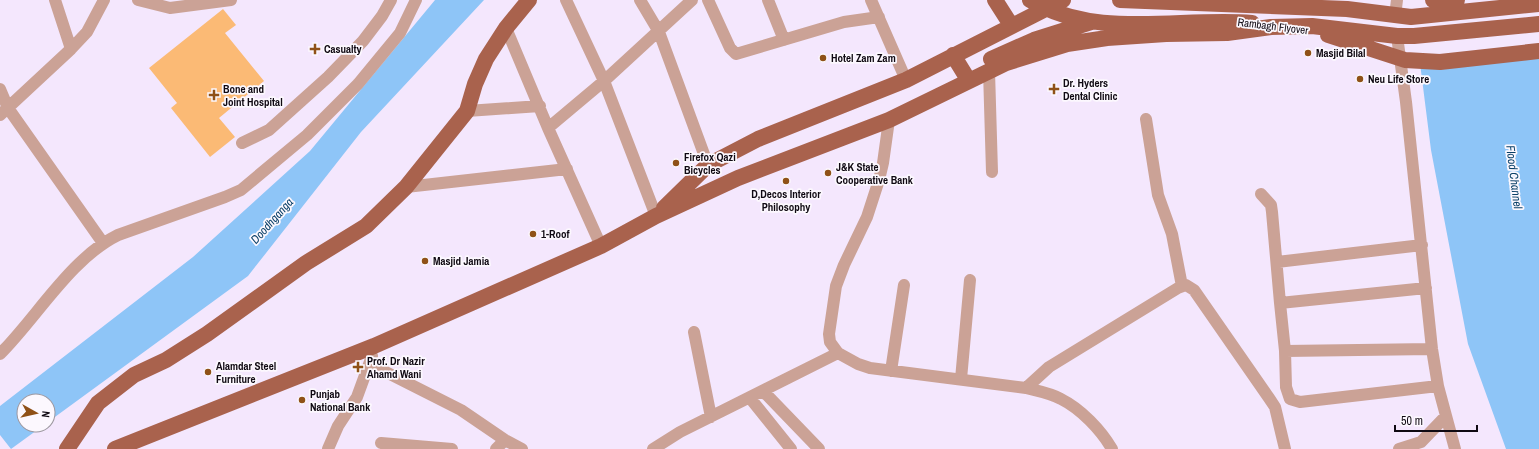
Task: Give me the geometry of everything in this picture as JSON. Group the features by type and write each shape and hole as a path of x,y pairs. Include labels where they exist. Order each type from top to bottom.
{"main road":[{"path":"66,449 98,403 134,375 178,352 258,298 306,263 366,226 406,187 467,111 475,84 486,59 506,28 529,0"},
{"path":"995,0 1014,24"},
{"path":"1006,0 1014,24"},
{"name":"Rambagh Flyover","path":"1030,0 1057,14 1093,22 1135,23 1232,21 1288,26 1330,36 1405,60 1440,62 1539,51"},
{"path":"656,216 708,165 758,138 906,80 1063,0"},
{"path":"1120,0 1347,9 1396,8 1412,16 1539,4"},
{"path":"1433,0 1457,0"},
{"path":"890,115 1028,43 1093,22"},
{"path":"122,448 374,346 601,246 656,216 738,178 748,165 764,158 838,131 890,115 1006,64 1067,44 1107,38 1166,34 1227,33 1271,27 1312,26 1397,36 1414,36 1539,24"},
{"path":"953,55 969,81"}],"street":[{"path":"55,0 71,49"},
{"path":"4,111 71,49 87,32 104,0"},
{"path":"138,0 170,8 231,0"},
{"path":"242,143 268,130 328,77 363,41 382,16 391,0"},
{"path":"0,354 25,329 62,283 103,243 118,235 225,198 240,190 307,135 358,84 400,33 416,0"},
{"path":"566,0 604,81 656,216"},
{"path":"640,0 659,32 708,165"},
{"path":"548,128 604,81 692,0"},
{"path":"708,0 730,48 736,54 844,22 879,17"},
{"path":"768,0 784,40"},
{"path":"871,0 906,80"},
{"path":"506,28 548,128 601,246"},
{"path":"1397,36 1422,245 1432,348 1438,386 1455,449"},
{"path":"989,72 992,172"},
{"path":"0,89 4,111 103,243"},
{"path":"467,111 540,106"},
{"path":"890,115 883,163 873,201 836,286 828,334 830,342 838,353 858,364 891,371 1026,388 1051,394 1073,406 1105,438 1112,449"},
{"path":"1146,119 1158,195 1172,234 1182,286"},
{"path":"406,187 567,169"},
{"path":"1261,194 1271,205 1285,352 1286,387 1290,399 1295,402 1438,386"},
{"path":"1277,262 1422,245"},
{"path":"961,379 970,280"},
{"path":"891,371 904,285"},
{"path":"1026,388 1049,367 1186,285 1194,290 1275,407 1285,449"},
{"path":"1280,303 1426,288"},
{"path":"694,332 711,417"},
{"path":"328,449 338,426 357,397 370,364 374,346"},
{"path":"1285,352 1432,348"},
{"path":"659,448 680,432 763,392 838,353"},
{"path":"370,364 461,410 505,440 522,449"},
{"path":"763,392 819,449"},
{"path":"750,398 791,449"},
{"path":"1399,449 1421,442 1446,416"},
{"path":"496,449 505,440"},
{"path":"382,443 452,449"}],"water":[{"name":"Doodhganga","path":"435,0 484,0 361,132 248,276 56,416 56,393 17,393 193,257 310,151"},
{"name":"Flood Channel","path":"1412,0 1539,0 1539,449 1506,449 1468,344 1431,150"},
{"path":"16,394 16,433 33,433 11,449 0,435 0,406"}],"pier":[{"path":"1410,0 1539,0 1539,53 1418,65"}],"building":[{"path":"223,9 236,25 225,33 264,81 219,118 235,137 210,157 171,108 177,103 149,68"}],"place":[{"name":"Casualty","path":"315,49"},
{"name":"Masjid Bilal","path":"1308,53"},
{"name":"Hotel Zam Zam","path":"823,58"},
{"name":"Neu Life Store","path":"1360,79"},
{"name":"Dr. Hyders Dental Clinic","path":"1054,89"},
{"name":"Bone and Joint Hospital","path":"214,95"},
{"name":"Firefox Qazi Bicycles","path":"676,163"},
{"name":"J&K State Cooperative Bank","path":"828,173"},
{"name":"D,Decos Interior Philosophy","path":"786,181"},
{"name":"1-Roof","path":"533,234"},
{"name":"Masjid Jamia","path":"425,261"},
{"name":"Prof. Dr Nazir Ahamd Wani","path":"358,367"},
{"name":"Alamdar Steel Furniture","path":"208,372"},
{"name":"Punjab National Bank","path":"302,400"}]}
